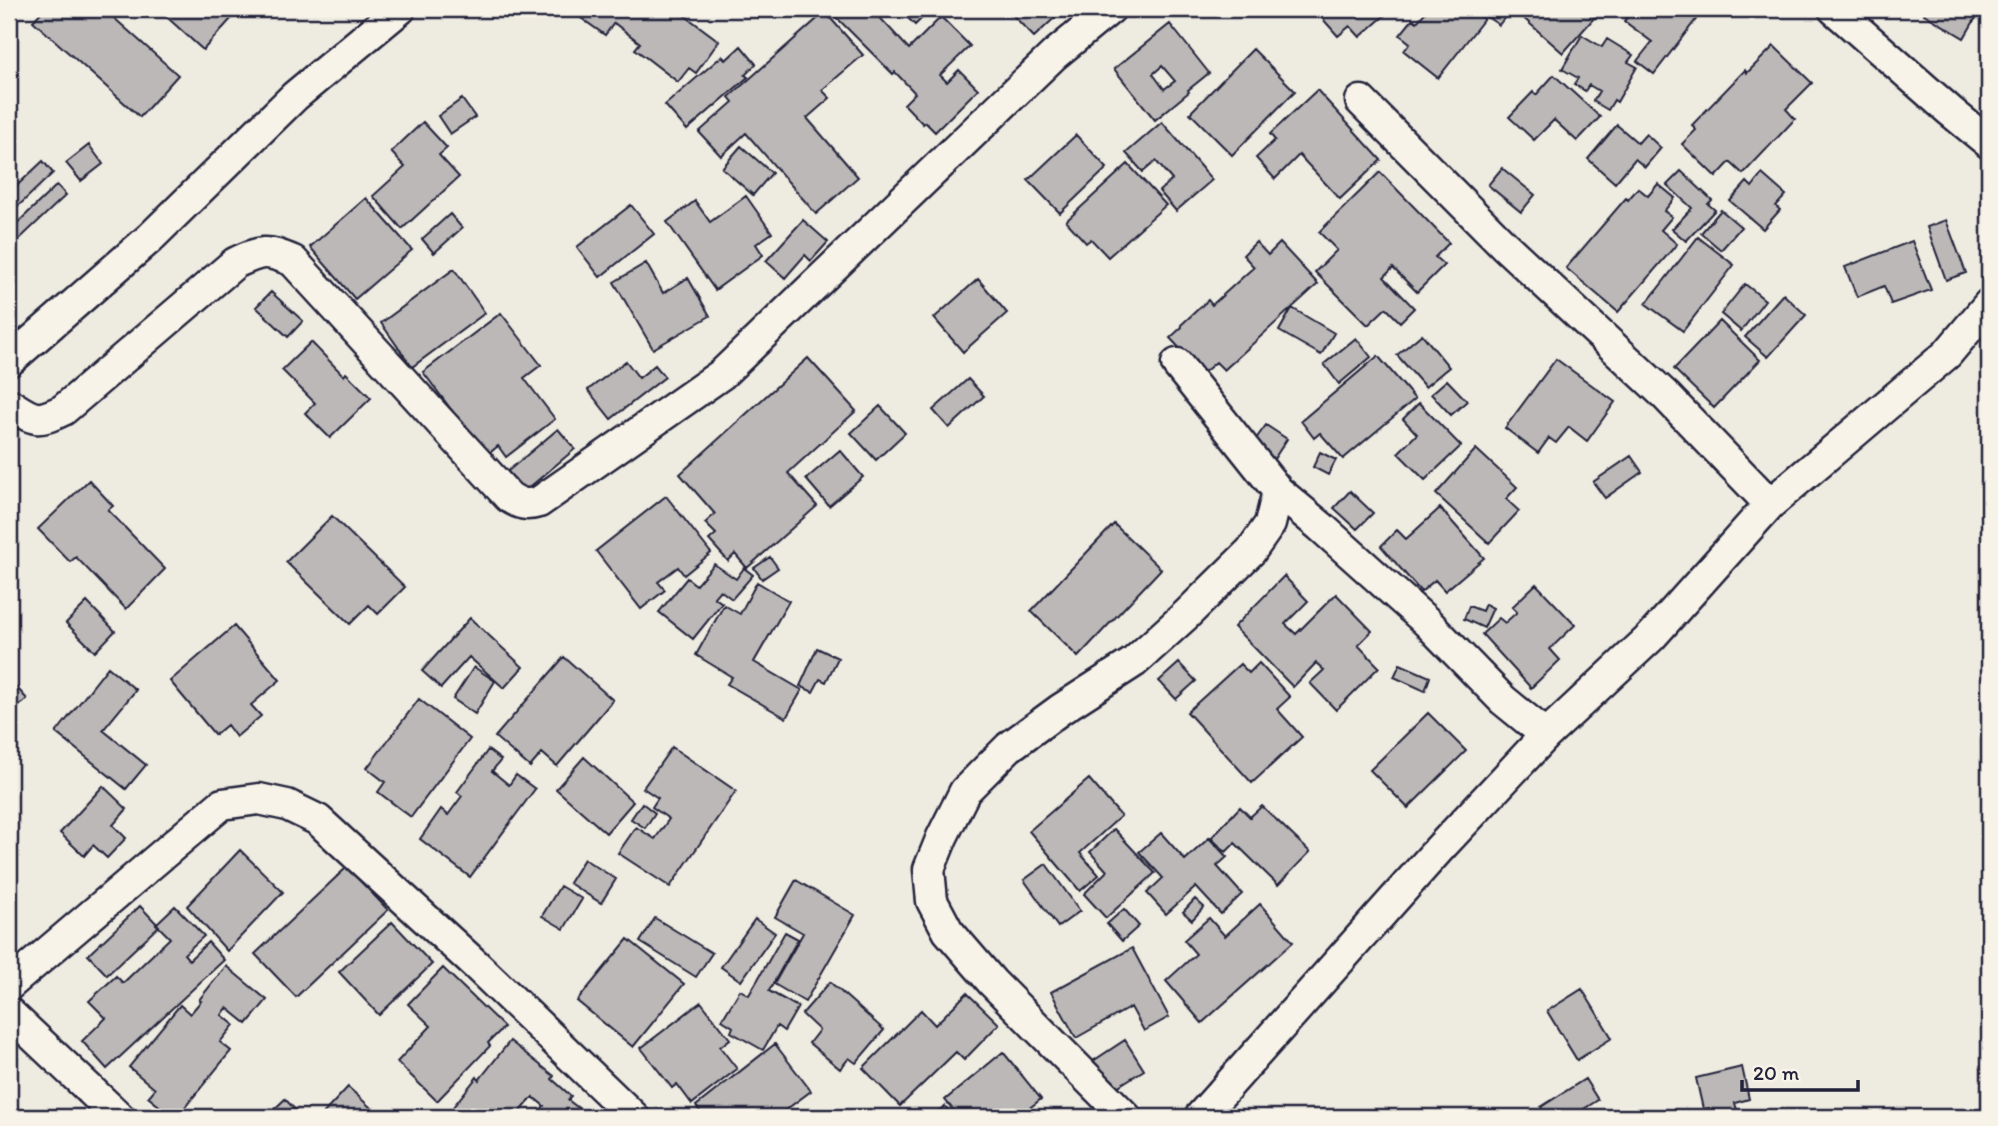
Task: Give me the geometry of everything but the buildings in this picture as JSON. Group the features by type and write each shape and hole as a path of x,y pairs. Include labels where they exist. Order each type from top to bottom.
{"street":[{"path":"9,361 150,238 295,96 400,9"},
{"path":"9,404 32,419 47,418 64,410 235,263 258,253 275,253 293,261 509,497 528,505 539,502 722,374 1054,55 1110,9"},
{"path":"1834,9 1989,143"},
{"path":"1361,100 1505,246 1667,396 1770,504"},
{"path":"1200,1117 1439,849 1546,735 1651,637 1770,504 1947,354 1989,304"},
{"path":"1177,364 1278,491 1427,622 1503,700 1546,735"},
{"path":"1126,1117 992,982 948,931 932,901 929,869 965,791 1009,747 1060,709 1134,662 1186,615 1251,551 1270,524 1278,491"},
{"path":"9,985 222,804 259,799 287,805 318,820 476,965 634,1117"},
{"path":"9,1013 119,1117"}]}
